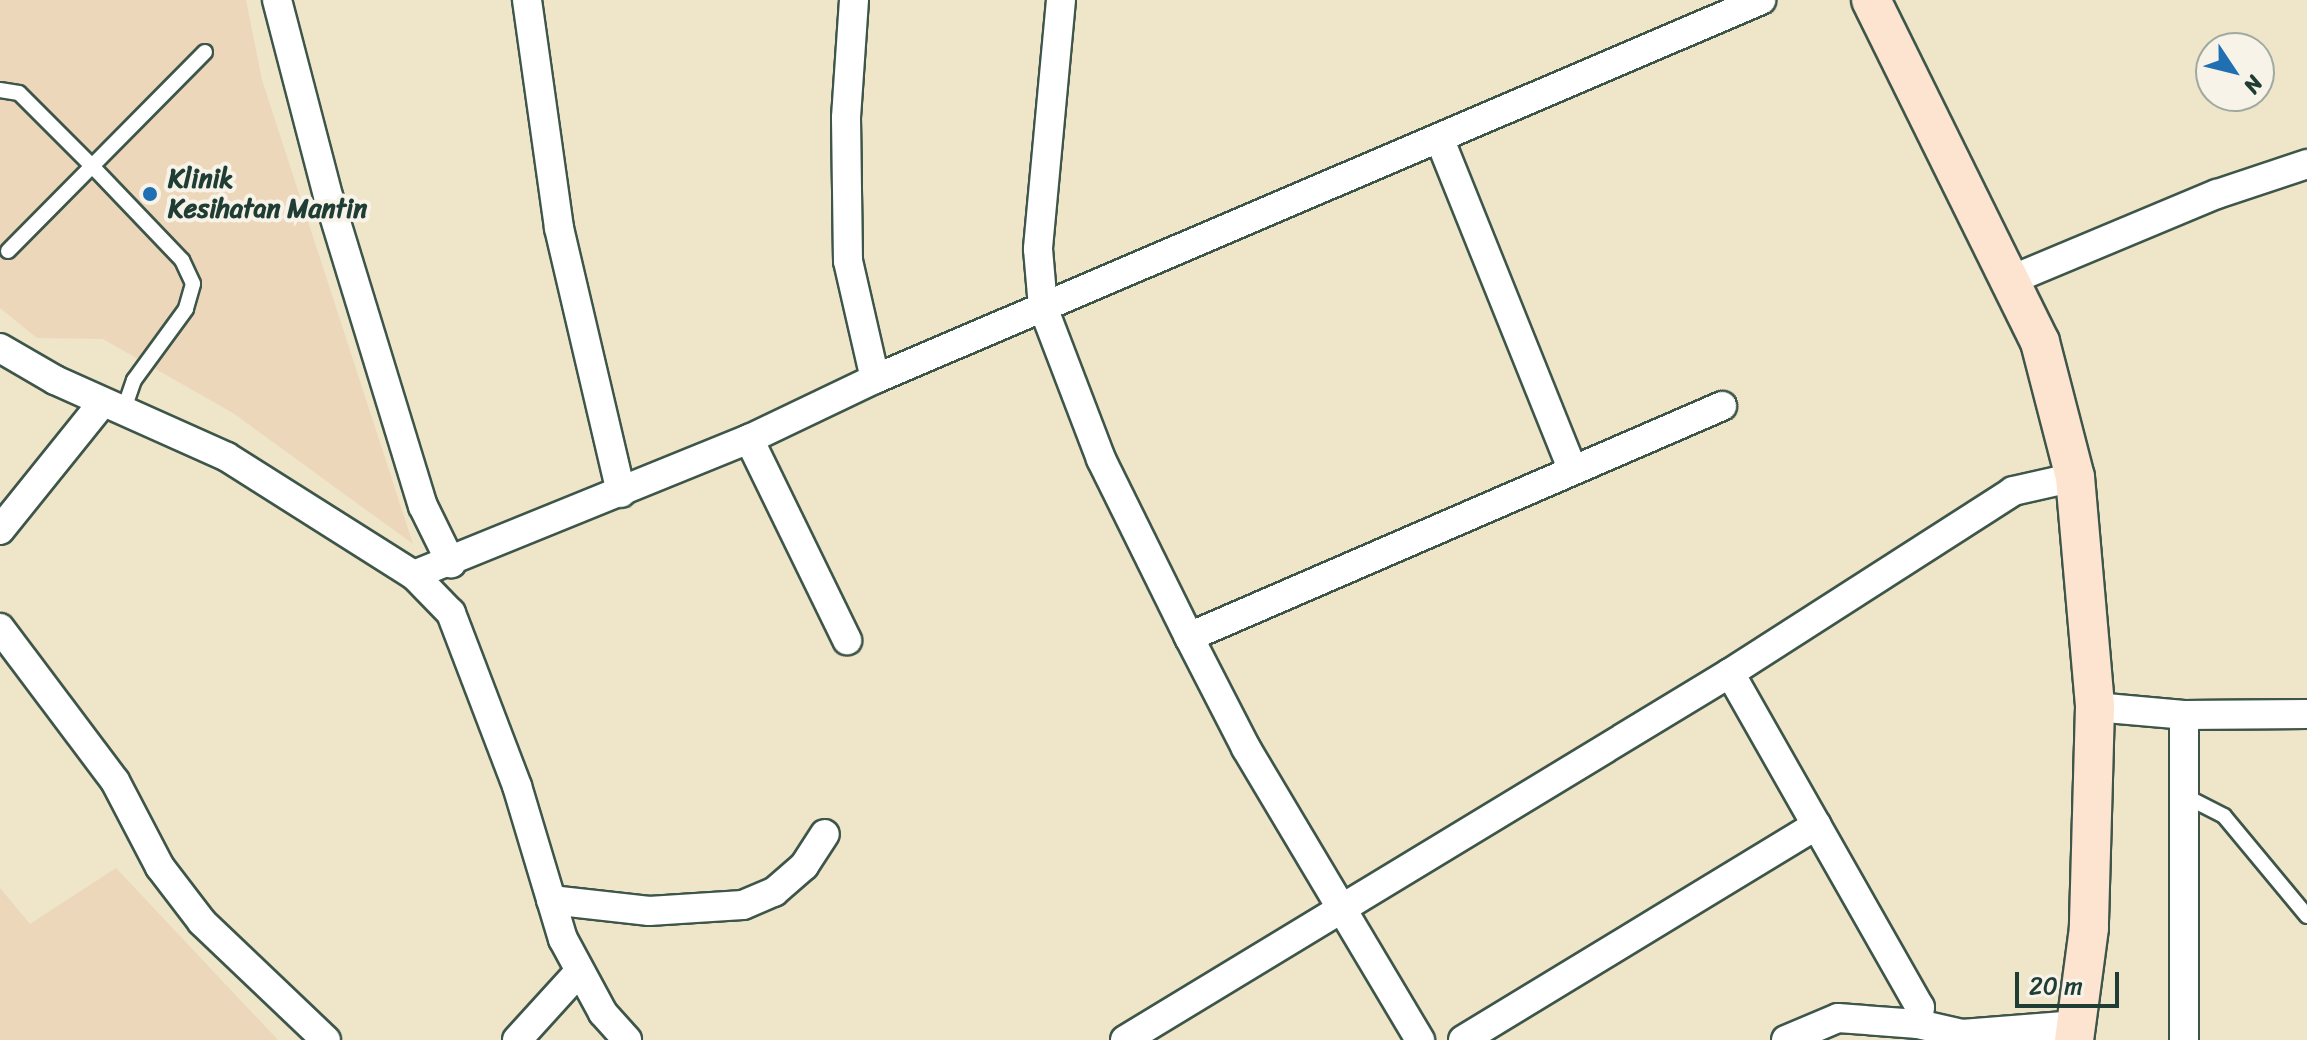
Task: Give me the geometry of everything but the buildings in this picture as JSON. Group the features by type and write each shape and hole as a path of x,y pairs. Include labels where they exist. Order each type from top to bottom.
{"main road":[{"path":"1871,0 2040,342 2075,477 2095,707 2089,928 2075,1032"}],"street":[{"path":"277,0 329,199 423,506 451,563"},
{"path":"527,0 559,228 621,493"},
{"path":"854,0 846,118 848,261 875,379"},
{"path":"1061,0 1038,249 1043,307 1101,459 1246,748 1420,1040"},
{"path":"414,575 451,563 749,439 875,379 1440,140 1761,0"},
{"path":"1440,140 1572,468"},
{"path":"2011,280 2217,194 2307,164"},
{"path":"0,348 113,406 227,457 414,575 462,633 578,973 627,1040"},
{"path":"0,530 113,406"},
{"path":"1189,637 1572,468 1722,406"},
{"path":"749,439 847,640"},
{"path":"1125,1040 1730,673 2013,491 2075,477"},
{"path":"0,628 115,781 160,867 202,922 326,1040"},
{"path":"1730,673 1920,1007 1918,1024"},
{"path":"2095,707 2184,715 2307,714"},
{"path":"2184,715 2184,1040"},
{"path":"1463,1040 1817,825"},
{"path":"551,900 649,911 743,905 774,892 804,866 825,834"},
{"path":"517,1040 578,973"},
{"path":"1786,1040 1838,1018 1918,1024 1961,1037 2075,1032"}],"lane":[{"path":"8,251 205,52"},
{"path":"0,90 19,93 93,167 182,260 193,284 186,309 113,406"},
{"path":"2185,796 2224,816 2307,916"}],"shaded area":[{"name":"Klinik Kesihatan Mantin","path":"0,0 246,0 262,80 413,544 233,413 103,339 37,338 0,308"},
{"path":"116,868 278,1040 0,1040 0,888 30,924"}],"place":[{"name":"Klinik Kesihatan Mantin","path":"150,194"}]}
